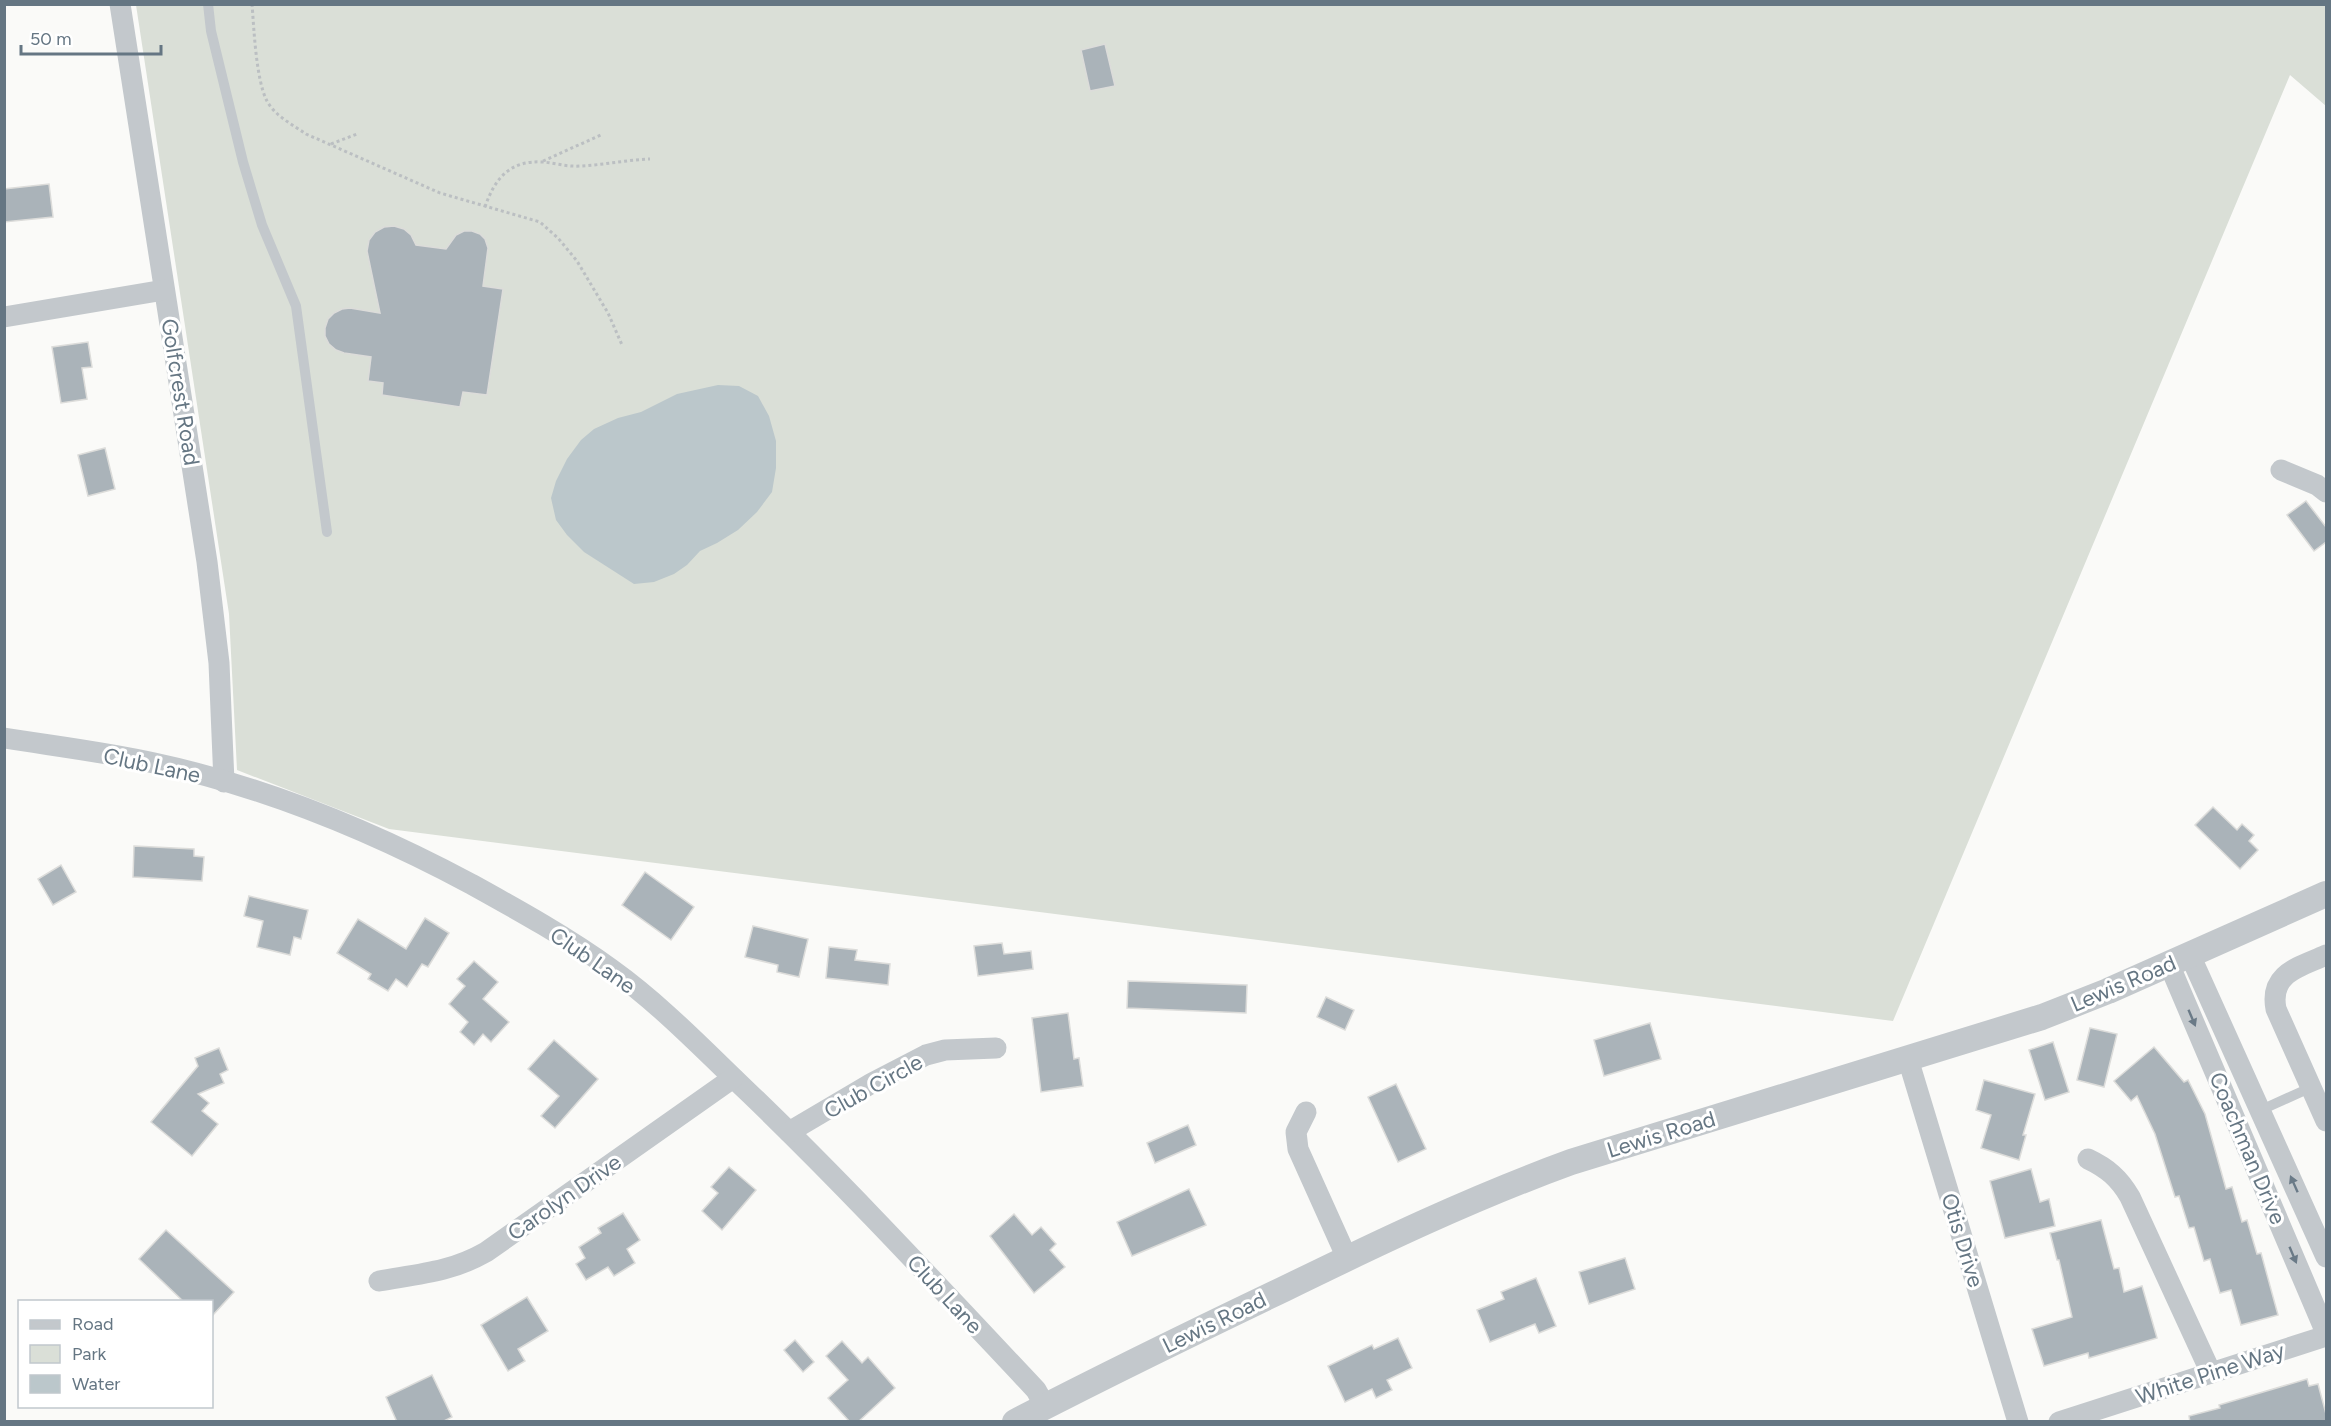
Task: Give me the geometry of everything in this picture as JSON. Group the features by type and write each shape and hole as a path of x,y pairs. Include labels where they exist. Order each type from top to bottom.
{"street":[{"name":"Golfcrest Road","path":"120,4 207,562 219,663 224,782"},
{"path":"4,317 165,290"},
{"path":"2282,470 2317,485 2326,492"},
{"name":"Club Lane","path":"4,738 153,763 280,798 352,826 434,864 507,903 611,969 652,1002 789,1132 875,1219 1036,1390 1045,1406"},
{"name":"Lewis Road","path":"1016,1421 1455,1207 1571,1162 2042,1017 2108,991 2326,894"},
{"path":"2326,955 2282,977 2276,987 2274,997 2276,1009 2326,1121"},
{"name":"Coachman Drive","path":"2179,959 2261,1110 2326,1257"},
{"name":"Coachman Drive","path":"2179,959 2326,1334"},
{"name":"Club Circle","path":"789,1132 872,1083 926,1055 945,1050 996,1048"},
{"name":"Otis Drive","path":"1908,1059 2018,1422"},
{"name":"Carolyn Drive","path":"379,1281 446,1270 465,1264 486,1252 733,1078"},
{"path":"1306,1112 1296,1132 1298,1149 1347,1258"},
{"path":"2088,1159 2106,1168 2121,1182 2130,1197 2211,1373"},
{"name":"White Pine Way","path":"2059,1422 2326,1334"}],"lane":[{"path":"208,4 211,31 243,162 262,225 296,306 327,532"},
{"path":"2261,1110 2312,1087"}],"path":[{"path":"252,4 263,88 268,102 287,122 330,144 440,192 540,222 558,238 577,261 595,289 622,345"},
{"path":"542,162 603,134"},
{"path":"330,144 357,135"},
{"path":"485,207 500,175 524,164 542,162 579,166 650,159"}],"green space":[{"path":"2326,4 2326,106 2290,75 1893,1021 389,829 237,770 229,614 136,5"}],"water":[{"path":"718,385 739,386 758,396 769,416 776,441 776,468 772,492 757,512 738,530 700,551 687,565 674,574 654,582 634,584 584,552 567,535 556,520 551,498 556,481 567,459 581,440 594,429 618,418 641,412 677,394"}],"building":[{"path":"1105,44 1115,86 1090,91 1081,50"},
{"path":"49,184 53,217 4,222 4,189"},
{"path":"394,226 404,229 411,235 416,245 446,249 456,235 464,231 480,234 485,239 488,248 483,286 503,289 487,395 463,392 460,407 382,395 383,383 368,381 371,357 344,353 329,344 325,336 325,328 328,319 334,313 350,308 380,313 367,251 369,240 375,232 384,227"},
{"path":"88,342 92,367 82,368 87,399 61,403 52,347"},
{"path":"105,448 115,489 88,496 78,455"},
{"path":"2306,501 2326,527 2326,542 2314,551 2287,515"},
{"path":"2213,807 2237,830 2242,824 2254,835 2249,841 2258,850 2240,869 2195,825"},
{"path":"134,846 194,849 194,856 204,857 202,881 133,877"},
{"path":"61,865 76,892 53,905 38,879"},
{"path":"645,872 694,907 671,940 622,905"},
{"path":"249,896 308,910 301,939 294,937 290,955 257,947 263,921 244,916"},
{"path":"425,918 449,933 428,967 422,964 407,987 396,979 388,991 368,979 371,974 337,953 358,919 406,949"},
{"path":"753,926 808,939 799,977 777,972 778,965 745,957"},
{"path":"1002,943 1004,954 1031,951 1033,969 978,976 974,946"},
{"path":"829,947 857,950 855,960 890,964 888,985 826,978"},
{"path":"474,961 498,982 483,999 509,1022 491,1042 483,1034 474,1045 460,1032 468,1022 449,1004 465,986 457,979"},
{"path":"1128,981 1247,985 1246,1013 1127,1008"},
{"path":"1326,997 1354,1010 1345,1030 1317,1017"},
{"path":"1068,1013 1074,1059 1079,1058 1083,1086 1041,1092 1032,1018"},
{"path":"1650,1023 1661,1059 1604,1076 1594,1040"},
{"path":"2090,1028 2117,1034 2104,1087 2077,1080"},
{"path":"554,1040 598,1079 555,1128 541,1116 559,1096 528,1069"},
{"path":"2053,1042 2069,1092 2045,1100 2029,1050"},
{"path":"2154,1047 2184,1082 2188,1080 2205,1114 2226,1189 2232,1187 2242,1222 2247,1220 2257,1254 2261,1253 2278,1315 2241,1325 2231,1290 2220,1293 2210,1259 2204,1261 2194,1227 2189,1228 2179,1196 2175,1197 2155,1134 2137,1096 2131,1101 2114,1081"},
{"path":"219,1048 228,1070 220,1074 224,1083 198,1094 209,1103 202,1111 218,1124 192,1156 151,1122 198,1066 195,1058"},
{"path":"1984,1080 2035,1094 2023,1135 2026,1135 2019,1160 1981,1148 1991,1115 1976,1110"},
{"path":"1396,1084 1426,1149 1398,1162 1368,1097"},
{"path":"1188,1125 1196,1145 1155,1163 1147,1143"},
{"path":"729,1167 756,1190 722,1230 702,1211 718,1193 711,1187"},
{"path":"2031,1169 2040,1202 2049,1199 2055,1226 2005,1238 1990,1181"},
{"path":"1189,1189 1206,1225 1132,1256 1117,1222"},
{"path":"623,1213 640,1240 627,1249 635,1263 614,1276 608,1267 586,1280 576,1264 585,1258 579,1247 601,1233 598,1228"},
{"path":"1014,1214 1032,1235 1041,1227 1056,1244 1050,1250 1065,1267 1034,1293 990,1236"},
{"path":"2101,1220 2114,1269 2119,1268 2124,1292 2142,1286 2157,1338 2089,1358 2088,1353 2044,1366 2032,1329 2072,1317 2059,1260 2057,1260 2050,1233"},
{"path":"166,1230 234,1292 213,1315 213,1300 182,1300 139,1259"},
{"path":"1625,1258 1635,1289 1589,1304 1579,1272"},
{"path":"1536,1278 1556,1326 1539,1333 1535,1324 1490,1342 1477,1310 1504,1299 1501,1292"},
{"path":"527,1297 548,1331 518,1349 525,1361 508,1371 481,1325"},
{"path":"1398,1338 1412,1368 1387,1380 1392,1390 1376,1398 1372,1389 1345,1402 1328,1366 1372,1345 1374,1349"},
{"path":"795,1340 814,1362 803,1372 784,1350"},
{"path":"842,1341 862,1363 868,1357 895,1388 858,1422 850,1422 828,1398 848,1380 826,1356"},
{"path":"432,1375 452,1417 442,1422 397,1422 386,1397"},
{"path":"2307,1379 2309,1386 2318,1384 2326,1422 2190,1422 2189,1416"}]}
